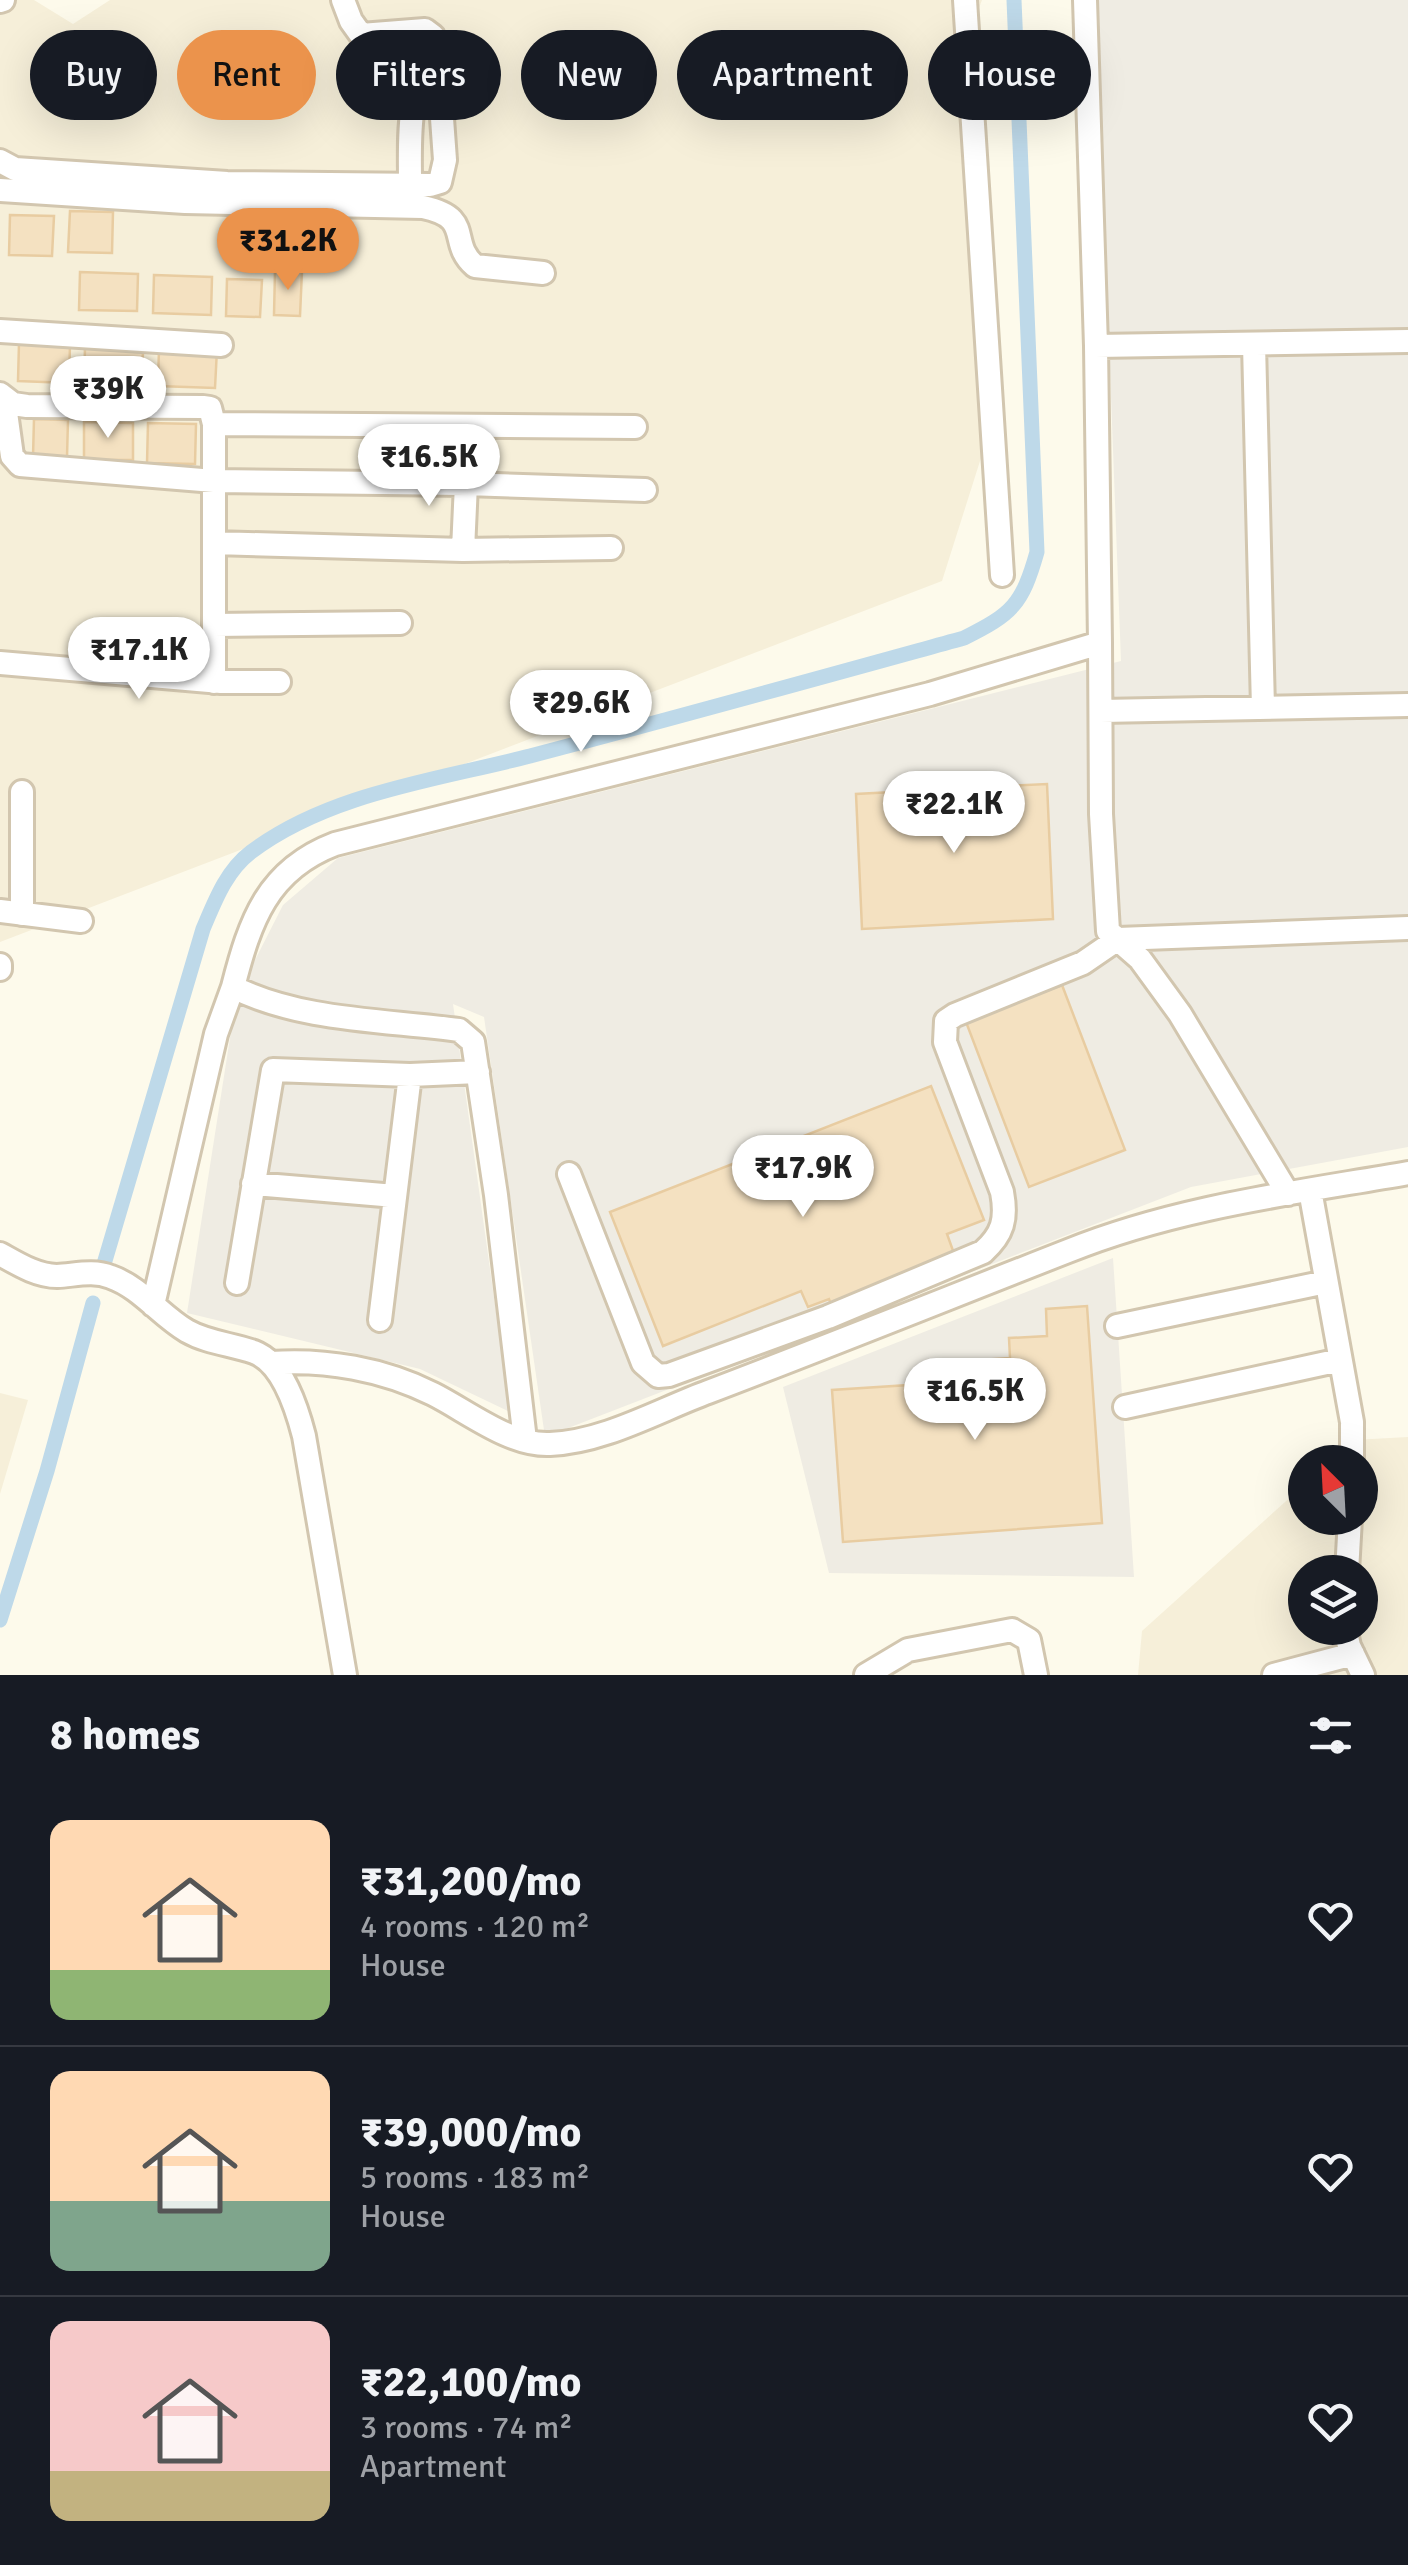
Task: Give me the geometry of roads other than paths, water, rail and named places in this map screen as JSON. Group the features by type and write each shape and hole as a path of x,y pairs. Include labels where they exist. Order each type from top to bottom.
{"street":[{"path":"343,0 357,30"},
{"path":"965,0 1002,575"},
{"path":"1085,0 1108,931 1140,958 1299,1192 1326,1282 1352,1422 1352,1445"},
{"path":"410,184 412,120"},
{"path":"0,161 15,169 227,183 440,182 444,174 441,120"},
{"path":"0,190 185,202 423,207 453,219 463,251 475,266 543,274"},
{"path":"0,331 221,345"},
{"path":"1096,346 1408,341"},
{"path":"1254,344 1263,708"},
{"path":"2,396 13,404 28,406 210,408 214,424 214,682"},
{"path":"2,396 12,456 20,465 214,481 645,490"},
{"path":"214,424 635,427"},
{"path":"462,426 466,484 463,550"},
{"path":"214,543 463,550 610,548"},
{"path":"214,625 400,622"},
{"path":"153,1305 216,1034 248,930 266,896 291,867 309,854 335,844 930,694 1100,643"},
{"path":"0,664 214,682 280,682"},
{"path":"1101,711 1408,705"},
{"path":"22,792 11,912 81,921"},
{"path":"569,1174 643,1363 658,1376 669,1375 828,1317 983,1252 1002,1228 1006,1213 1002,1192 945,1042 946,1021 955,1014 1083,963 1118,939 1408,928"},
{"path":"232,987 306,1010 460,1030 472,1042 525,1440"},
{"path":"237,1283 273,1070 410,1075 478,1072"},
{"path":"380,1320 410,1075"},
{"path":"271,1363 308,1360 385,1375 430,1392 525,1440 548,1444 598,1435 1072,1249 1213,1208 1408,1173"},
{"path":"254,1184 395,1196"},
{"path":"0,1254 33,1271 54,1276 94,1272 110,1276 185,1330 257,1352 271,1363 292,1401 304,1436 345,1675"},
{"path":"1117,1326 1326,1282"},
{"path":"1124,1407 1340,1360"},
{"path":"866,1675 908,1650 1012,1630 1029,1640 1036,1675"},
{"path":"1274,1675 1358,1664"}],"waterway":[{"path":"104,1264 203,929 228,877 251,852 314,815 349,802 964,638 994,622 1013,606 1037,552 1014,0"},
{"path":"0,1620 47,1471 93,1303"}]}
